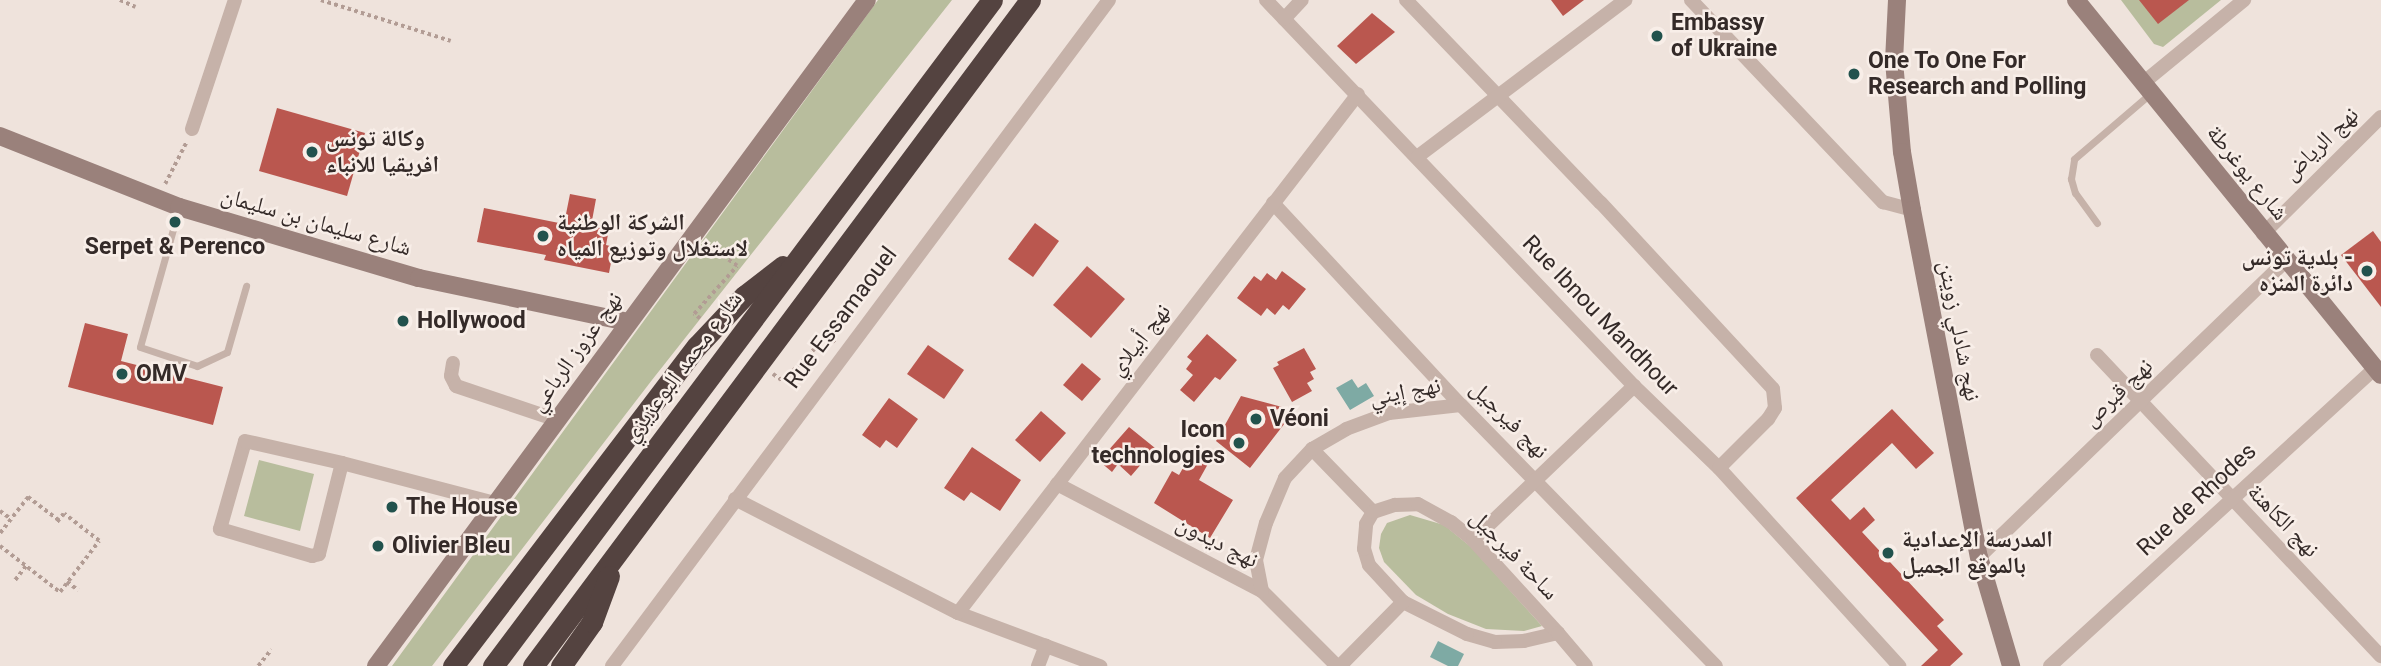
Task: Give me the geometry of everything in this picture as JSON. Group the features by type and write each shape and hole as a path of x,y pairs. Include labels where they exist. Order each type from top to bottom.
{"highway":[{"name":"شارع محمد البوعزيزي","path":"493,666 992,0"},
{"path":"533,666 1030,0"},
{"path":"453,666 697,346 744,296 799,255"},
{"path":"561,666 592,622 618,553"}],"street":[{"path":"192,129 235,0"},
{"name":"نهج عزوز الرباعي","path":"376,666 867,0"},
{"name":"Rue Essamaouel","path":"612,666 1109,0"},
{"name":"Rue Ibnou Mandhour","path":"1266,0 1634,386 1719,468 1899,666"},
{"path":"1284,19 1302,0"},
{"path":"1406,0 1601,203 1773,389 1775,408 1768,419 1719,468"},
{"path":"1417,157 1626,0"},
{"path":"1691,0 1883,202 1912,210"},
{"name":"نهج شادلي زويتن","path":"1897,0 1894,61 1902,152 1979,557 1991,608 2011,666"},
{"name":"شارع يوغرطة","path":"2076,0 2263,234 2378,372"},
{"path":"2147,88 2244,0"},
{"name":"نهج أبيلاي","path":"958,613 1358,94"},
{"name":"نهج الرياض","path":"2263,234 2381,117"},
{"name":"شارع سليمان بن سليمان","path":"0,136 179,207 419,278 628,322"},
{"name":"نهج فيرجيل","path":"1273,203 1461,405 1716,666"},
{"name":"نهج قبرص","path":"1979,557 2287,260"},
{"name":"نهج الكاهنة","path":"2097,355 2381,656"},
{"path":"453,363 450,376 456,386 557,420"},
{"name":"Rue de Rhodes","path":"2050,666 2231,500 2378,372"},
{"path":"1473,540 1634,386"},
{"name":"نهج إيني","path":"1262,591 1256,560 1266,523 1285,478 1312,449 1346,429 1389,413 1461,405"},
{"path":"342,463 319,554 313,556 220,529 245,441 342,463 494,503"},
{"path":"1312,449 1373,512"},
{"name":"نهج ديدون","path":"1057,484 1262,591 1339,666"},
{"path":"735,499 958,613 1100,666"},
{"name":"ساحة فيرجيل","path":"1558,633 1524,641 1496,642 1456,630 1402,602 1369,565 1364,549 1366,524 1373,512 1395,505 1418,504 1434,511 1473,540 1558,633 1586,666"},
{"path":"1339,666 1402,602"},
{"path":"1038,666 1046,645"}],"lane":[{"path":"2097,223 2075,193 2071,179 2074,159 2147,88"},
{"path":"179,207 140,347 197,366 227,352 246,286"}],"path":[{"path":"120,0 136,7"},
{"path":"321,0 452,41"},
{"path":"158,199 192,129"},
{"path":"692,235 737,266 694,314"},
{"path":"783,381 827,336"},
{"path":"0,533 28,497 57,522 64,514 99,541 60,592 0,546"},
{"path":"0,511 11,519"},
{"path":"15,580 26,566"},
{"path":"67,582 78,590"},
{"path":"258,666 271,650"}],"green space":[{"path":"878,0 952,0 652,380 432,666 392,666"},
{"path":"2121,0 2221,0 2163,47 2154,44"},
{"path":"259,460 314,474 300,531 244,516"},
{"path":"1410,515 1444,525 1471,547 1542,626 1524,631 1486,629 1448,614 1416,595 1384,562 1379,548 1381,534 1387,523"}],"water":[{"path":"1352,379 1358,388 1366,383 1374,396 1350,410 1336,388"},
{"path":"1438,641 1464,654 1458,666 1448,666 1430,657"}],"building":[{"path":"1551,0 1584,0 1563,16"},
{"path":"2139,0 2189,0 2158,24"},
{"path":"1372,13 1395,32 1356,64 1337,46"},
{"name":"وكالة تونس افريقيا للانباء","path":"277,108 365,133 347,196 259,171"},
{"name":"الشركة الوطنية لاستغلال وتوزيع المياه","path":"570,194 596,199 591,226 609,229 606,245 614,247 609,273 544,260 546,255 477,242 484,208 564,224"},
{"path":"1035,223 1059,241 1033,277 1008,259"},
{"name":"بلدية تونس - دائرة المنزه","path":"2373,231 2381,242 2381,307 2341,255"},
{"path":"1087,266 1125,299 1091,338 1053,305"},
{"path":"1282,271 1306,289 1289,310 1283,305 1275,315 1267,308 1261,316 1237,298 1254,276 1261,281 1267,273 1276,280"},
{"name":"OMV","path":"85,323 128,334 121,361 223,387 213,425 68,387"},
{"path":"1207,334 1237,360 1220,380 1215,377 1194,402 1180,390 1193,375 1186,369 1192,361 1187,357"},
{"path":"928,345 964,370 944,399 907,374"},
{"path":"1304,348 1316,369 1310,372 1314,379 1307,383 1312,391 1292,402 1273,368 1279,365 1277,362"},
{"path":"1082,363 1101,379 1082,401 1063,385"},
{"path":"1241,396 1282,407 1270,413 1285,423 1250,468 1216,441"},
{"path":"889,398 918,419 897,448 886,440 880,448 862,435"},
{"path":"1892,409 1934,453 1916,469 1892,443 1831,500 1850,520 1864,507 1875,520 1862,532 1944,620 1937,626 1963,654 1950,666 1921,666 1938,650 1796,498"},
{"path":"1041,411 1066,433 1040,462 1015,440"},
{"path":"1129,427 1155,448 1131,476 1118,464 1112,472 1099,461"},
{"path":"972,447 1021,480 1000,511 971,492 964,501 944,488"},
{"path":"1192,452 1209,462 1199,480 1233,500 1210,538 1154,503 1172,471 1179,475"}],"place":[{"name":"Embassy of Ukraine","path":"1657,36"},
{"name":"One To One For Research and Polling","path":"1854,74"},
{"name":"وكالة تونس افريقيا للانباء","path":"312,152"},
{"name":"Serpet & Perenco","path":"175,222"},
{"name":"الشركة الوطنية لاستغلال وتوزيع المياه","path":"543,236"},
{"name":"بلدية تونس - دائرة المنزه","path":"2367,271"},
{"name":"Hollywood","path":"403,321"},
{"name":"OMV","path":"122,374"},
{"name":"Véoni","path":"1256,419"},
{"name":"Icon technologies","path":"1239,443"},
{"name":"The House","path":"392,507"},
{"name":"Olivier Bleu","path":"378,546"},
{"name":"المدرسة الإعدادية بالموقع الجميل","path":"1888,553"}]}
